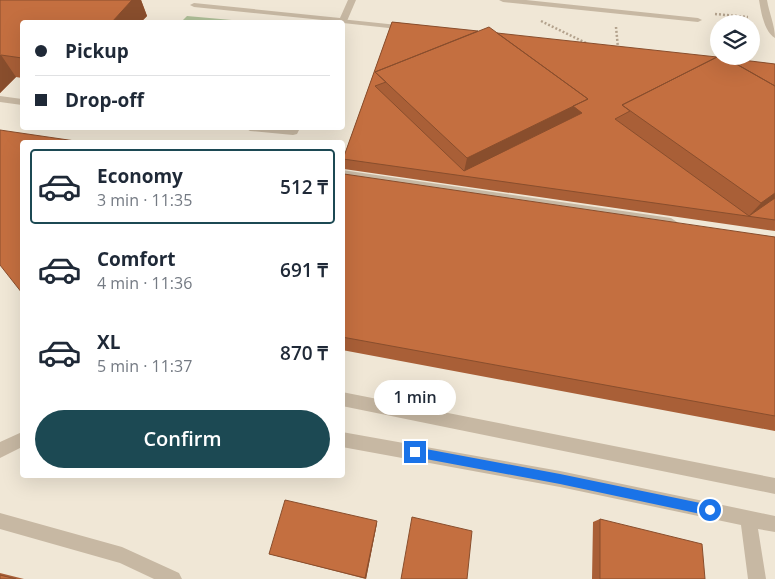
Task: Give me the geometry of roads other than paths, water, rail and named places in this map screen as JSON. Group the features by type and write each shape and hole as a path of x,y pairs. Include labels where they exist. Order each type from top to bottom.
{"street":[{"path":"343,20 352,0"},
{"path":"502,0 698,20"},
{"path":"763,0 766,17 775,35"},
{"path":"194,5 325,20"},
{"path":"345,22 412,29"},
{"path":"0,99 20,102"},
{"path":"345,174 686,224"},
{"path":"345,400 775,486"},
{"path":"0,450 20,440"},
{"path":"345,440 560,479 775,524"},
{"path":"748,518 757,579"},
{"path":"0,521 122,555 173,579"}]}
